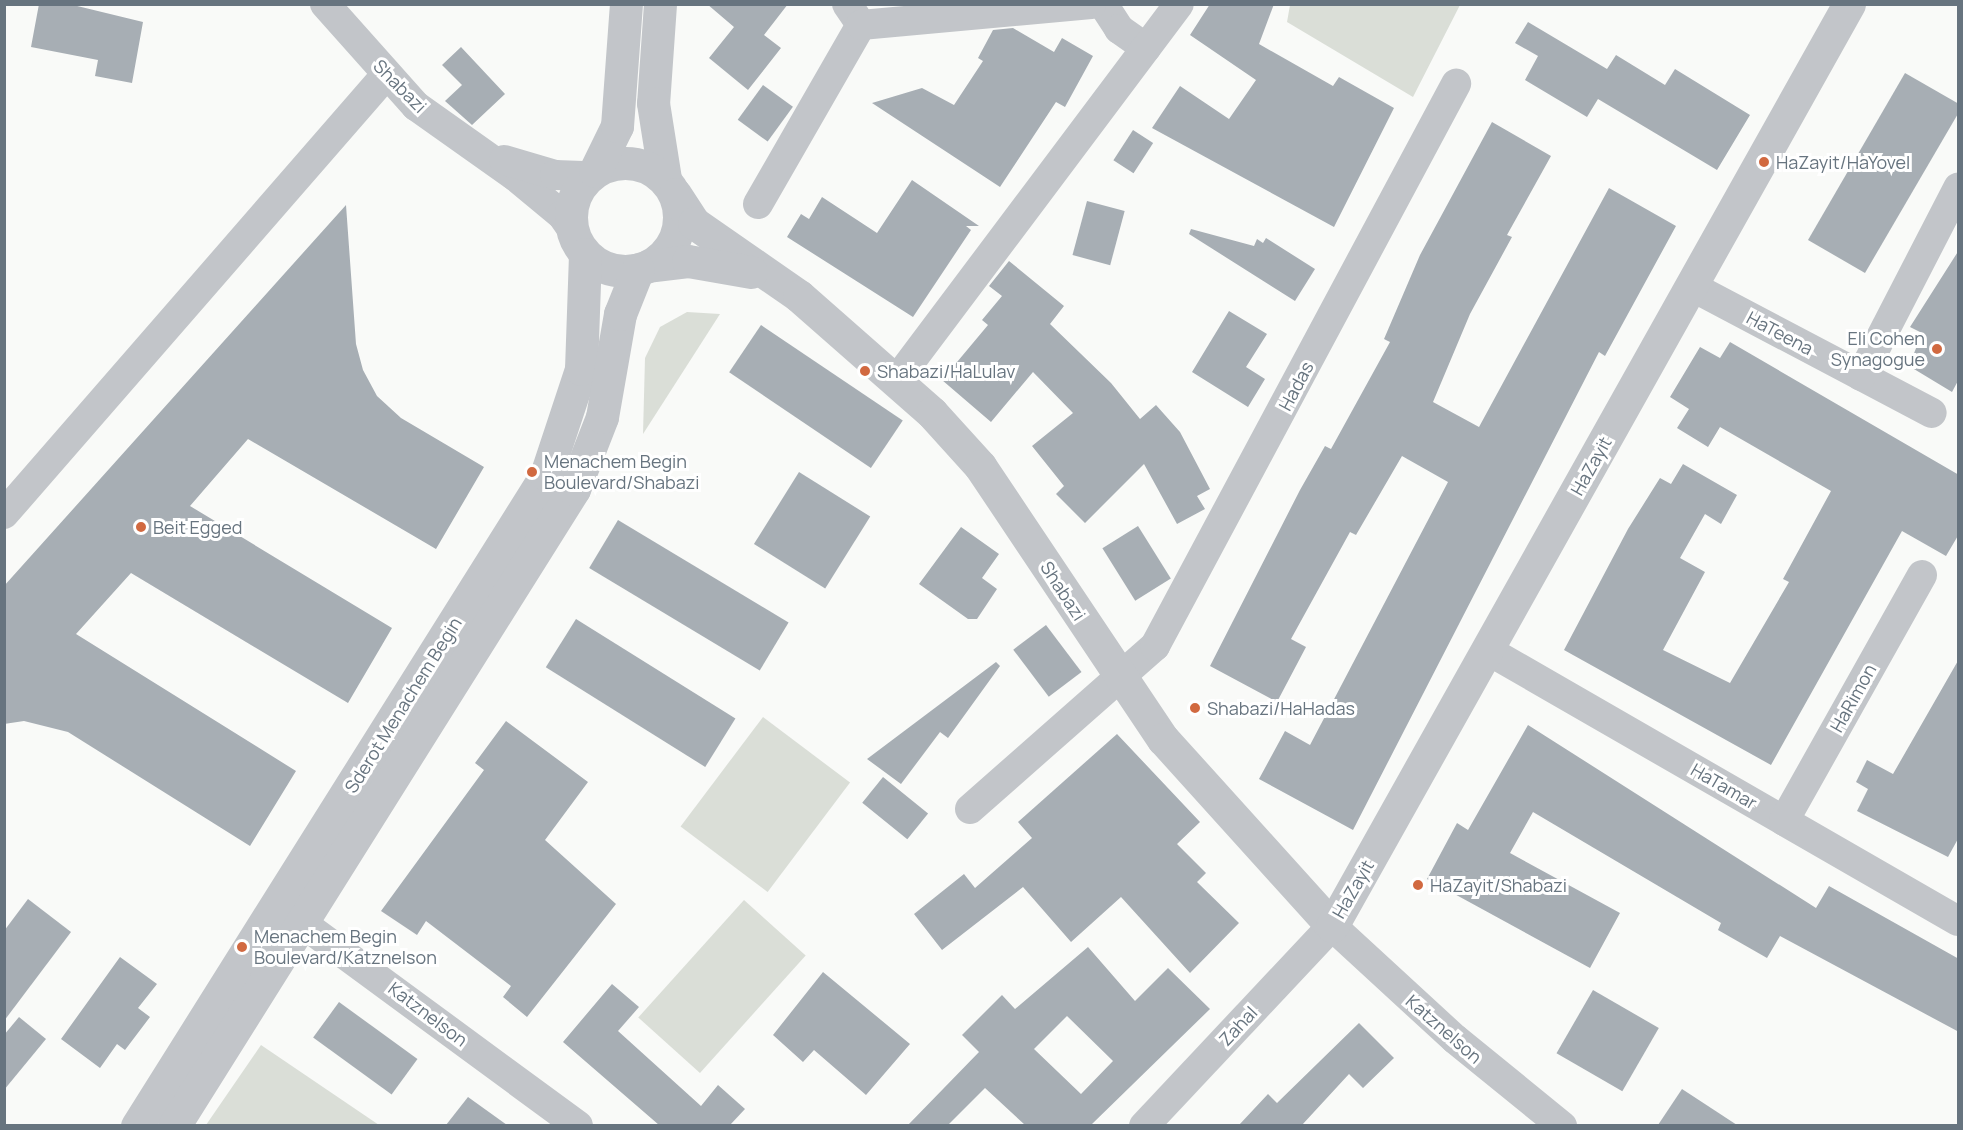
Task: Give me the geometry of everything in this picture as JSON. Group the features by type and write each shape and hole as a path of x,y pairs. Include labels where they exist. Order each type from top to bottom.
{"street":[{"name":"Shabazi","path":"325,4 416,106 487,154 562,215 579,243"},
{"path":"626,4 616,126 593,173 573,201 579,243 615,270 643,268 662,257 679,227 653,103 660,4"},
{"path":"758,204 854,15 1091,4"},
{"path":"1103,4 1119,29 1146,48"},
{"path":"896,381 1179,4"},
{"name":"HaZayit","path":"1332,926 1489,651 1848,4"},
{"path":"4,514 386,75"},
{"name":"Hadas","path":"970,809 1155,646 1172,620 1456,84"},
{"name":"Shabazi","path":"487,154 555,175 593,173"},
{"path":"593,173 632,162 670,186"},
{"name":"Shabazi","path":"670,186 700,229 773,277 896,381 981,466 1120,678 1163,739 1332,926"},
{"path":"1861,376 1959,188"},
{"name":"Sderot Menachem Begin","path":"174,1125 290,913 546,475 581,369 579,243"},
{"name":"Shabazi","path":"643,268 688,261 773,277"},
{"name":"Sderot Menachem Begin","path":"137,1125 290,913 574,489 602,417 620,314 643,268"},
{"name":"HaTeena","path":"1691,286 1932,413"},
{"name":"HaRimon","path":"1784,821 1922,575"},
{"name":"HaTamar","path":"1489,651 1959,921"},
{"name":"Katznelson","path":"290,913 578,1125"},
{"name":"Katznelson","path":"1332,926 1455,1039 1562,1125"},
{"name":"Zahal","path":"1144,1125 1332,926"}],"shaded area":[{"path":"1290,4 1460,5 1413,97 1287,22"},
{"path":"687,312 720,314 643,434 645,358 660,327"},
{"path":"763,717 850,783 768,892 681,826"},
{"path":"744,900 806,956 700,1073 638,1017"},
{"path":"261,1045 379,1125 206,1125"}],"building":[{"path":"39,4 69,4 143,22 132,83 95,76 98,60 31,47"},
{"path":"707,4 788,4 764,35 781,48 748,90 709,58 734,27"},
{"path":"1210,4 1274,4 1259,44 1333,86 1339,77 1394,108 1334,227 1152,128 1180,86 1229,119 1256,80 1190,35"},
{"path":"1528,22 1607,69 1616,55 1665,85 1675,69 1750,115 1717,170 1598,99 1587,117 1525,80 1538,56 1515,43"},
{"path":"1013,28 1054,52 1062,38 1093,56 1065,107 1056,102 1000,187 872,103 922,88 954,105 983,61 978,58 993,30"},
{"path":"461,47 505,94 472,125 445,101 462,85 442,65"},
{"path":"1905,73 1959,104 1959,112 1865,273 1808,240"},
{"path":"763,85 793,107 768,142 738,120"},
{"path":"1492,122 1551,156 1507,235 1512,237 1470,314 1433,402 1479,427 1609,188 1676,226 1605,356 1599,352 1353,830 1259,779 1285,731 1310,745 1448,482 1402,456 1356,535 1350,532 1291,639 1306,647 1277,702 1210,666 1300,490 1325,446 1331,449 1390,342 1384,339 1420,255"},
{"path":"1133,130 1153,143 1134,173 1113,160"},
{"path":"912,180 979,226 966,226 971,230 913,317 787,237 801,214 809,219 822,197 877,233"},
{"path":"1087,201 1125,211 1110,265 1073,255"},
{"name":"Beit Egged","path":"346,205 356,344 363,370 377,396 401,418 484,467 436,549 248,439 190,506 392,628 348,703 131,573 76,634 296,771 250,846 68,732 24,721 4,724 4,586"},
{"path":"1191,229 1254,246 1257,239 1263,243 1266,238 1315,269 1295,301 1189,234"},
{"name":"Eli Cohen Synagogue","path":"1959,250 1959,379 1952,392 1909,366 1922,333 1910,327"},
{"path":"1009,261 1064,306 1050,324 1111,383 1140,419 1156,405 1180,432 1210,489 1197,496 1205,509 1177,524 1144,464 1085,523 1056,494 1064,486 1032,446 1073,413 1033,372 991,422 942,380 988,325 982,320 1002,296 989,286"},
{"path":"1229,311 1267,334 1246,367 1265,379 1248,407 1192,372"},
{"path":"761,325 903,421 871,468 729,372"},
{"path":"1730,342 1959,475 1959,534 1946,556 1902,531 1771,765 1564,650 1628,529 1660,478 1671,484 1683,464 1737,495 1721,524 1705,514 1680,558 1705,572 1663,650 1730,683 1789,582 1783,579 1831,491 1720,427 1708,447 1677,428 1689,409 1670,397 1700,347 1720,358"},
{"path":"799,472 870,517 825,589 754,544"},
{"path":"618,520 789,622 760,670 589,568"},
{"path":"1138,526 1171,579 1135,601 1102,548"},
{"path":"961,527 999,554 982,578 997,589 977,619 968,619 919,584"},
{"path":"576,619 735,719 705,767 546,667"},
{"path":"1046,625 1082,672 1049,697 1013,650"},
{"path":"1959,659 1959,837 1948,857 1857,811 1868,789 1856,782 1867,760 1893,774"},
{"path":"996,662 1000,666 948,738 940,732 901,784 867,759"},
{"path":"506,721 588,782 545,840 616,904 527,1017 503,997 511,986 426,921 417,935 381,911 484,770 475,763"},
{"path":"1528,725 1816,908 1829,886 1959,959 1959,1032 1780,936 1767,958 1718,930 1721,923 1533,812 1510,853 1620,913 1590,968 1427,879 1457,823 1468,830"},
{"path":"1117,734 1200,822 1177,844 1206,873 1197,882 1239,923 1190,973 1121,897 1071,942 1023,887 942,950 914,914 964,874 975,888 1032,838 1018,822"},
{"path":"883,777 928,814 907,839 862,803"},
{"path":"28,899 71,932 4,1021 4,931"},
{"path":"1088,947 1135,1001 1168,968 1210,1009 1091,1125 1025,1125 985,1088 948,1125 908,1125 979,1052 962,1035 1002,995 1015,1009","holes":["1067,1016 1113,1061 1081,1094 1034,1049"]},
{"path":"120,957 157,984 138,1008 150,1017 125,1050 117,1044 100,1068 61,1039"},
{"path":"823,972 910,1044 866,1095 814,1050 803,1062 773,1035"},
{"path":"612,984 639,1007 618,1031 701,1106 718,1085 745,1109 730,1125 659,1125 563,1042"},
{"path":"1593,990 1659,1028 1622,1091 1556,1053"},
{"path":"339,1002 417,1059 392,1095 313,1038"},
{"path":"19,1017 46,1039 4,1090 4,1035"},
{"path":"1359,1023 1394,1058 1363,1088 1349,1074 1302,1125 1239,1125 1268,1094 1277,1103"},
{"path":"1682,1089 1737,1125 1658,1125"},
{"path":"468,1097 507,1125 446,1125"}],"place":[{"name":"HaZayit/HaYovel","path":"1764,162"},
{"name":"Eli Cohen Synagogue","path":"1937,349"},
{"name":"Shabazi/HaLulav","path":"865,371"},
{"name":"Menachem Begin Boulevard/Shabazi","path":"532,472"},
{"name":"Beit Egged","path":"141,527"},
{"name":"Shabazi/HaHadas","path":"1195,708"},
{"name":"HaZayit/Shabazi","path":"1418,885"},
{"name":"Menachem Begin Boulevard/Katznelson","path":"242,947"}]}
